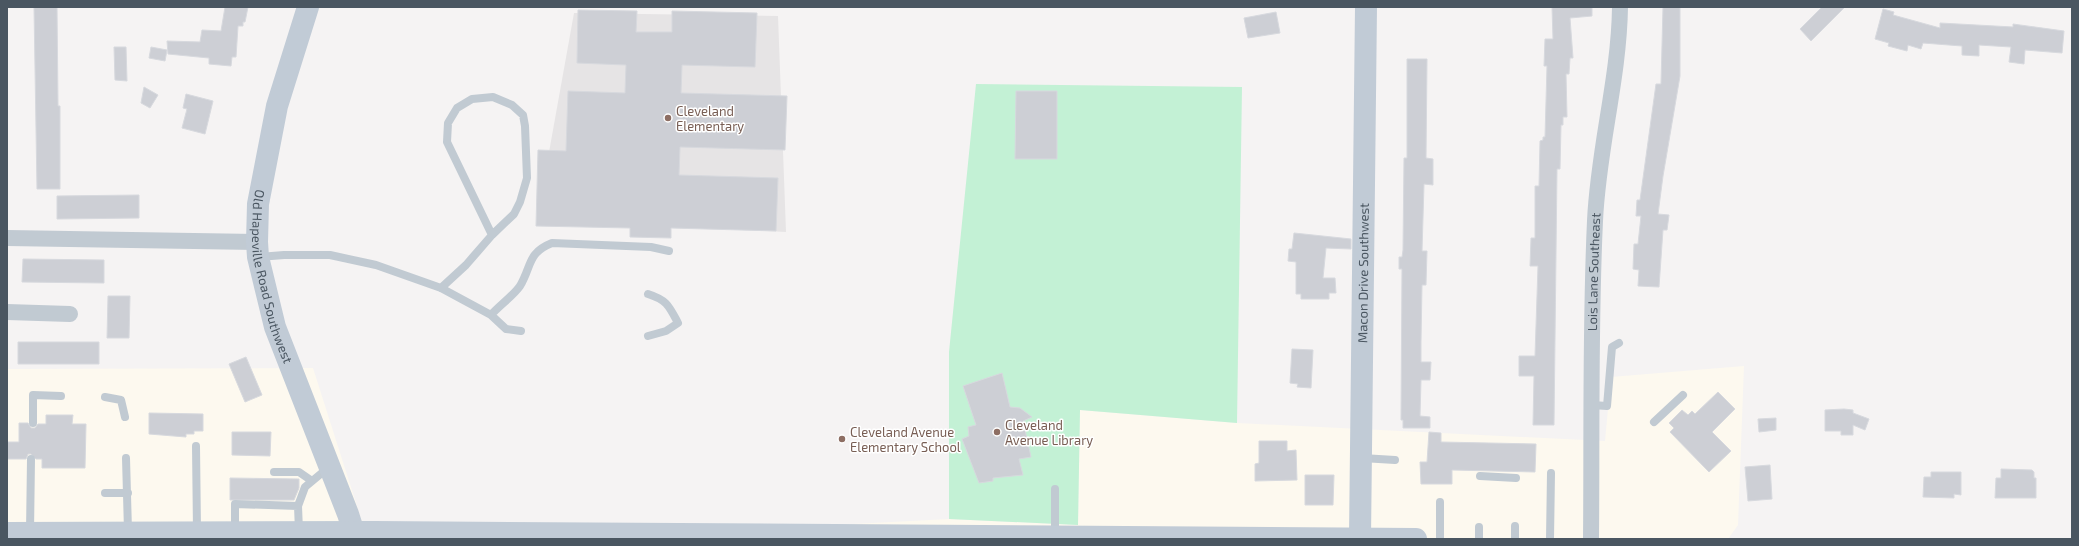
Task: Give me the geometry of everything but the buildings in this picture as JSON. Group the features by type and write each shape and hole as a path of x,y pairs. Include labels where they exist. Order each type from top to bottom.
{"main road":[{"name":"Old Hapeville Road Southwest","path":"308,7 277,106 258,204 258,250 275,327 356,536"},
{"name":"Macon Drive Southwest","path":"1360,539 1366,7"},
{"path":"7,533 31,536 153,536 197,533 356,536 1416,539"}],"street":[{"name":"Lois Lane Southeast","path":"1590,539 1595,220 1600,158 1616,58 1620,7"},
{"path":"7,238 140,240 258,250"},
{"path":"7,312 70,314"}],"lane":[{"path":"441,288 466,265 492,235 514,214 520,202 527,178 525,126 523,114 512,105 493,97 472,99 457,108 448,123 447,142 492,235"},
{"path":"491,315 519,287 531,260 540,248 552,243 651,247 669,251"},
{"path":"258,250 296,255 330,255 376,265 441,288 491,315 506,329 521,330"},
{"path":"648,294 661,298 669,307 678,323 666,331 648,336"},
{"path":"1592,405 1607,406 1612,347 1619,343"},
{"path":"1654,422 1683,395"},
{"path":"33,424 33,396 61,396"},
{"path":"105,397 121,400 126,417"},
{"path":"196,446 197,533"},
{"path":"124,535 128,493 126,458"},
{"path":"1361,458 1395,460"},
{"path":"31,459 31,536"},
{"path":"313,535 298,506 305,487 330,466"},
{"path":"274,472 299,472 312,481"},
{"path":"1550,539 1551,473"},
{"path":"1480,476 1516,478"},
{"path":"1055,489 1070,538"},
{"path":"105,493 128,493"},
{"path":"1440,502 1440,539"},
{"path":"249,535 235,504 298,506"},
{"path":"1515,526 1515,539"},
{"path":"1479,527 1479,539"}],"shaded area":[{"name":"Cleveland Elementary","path":"574,13 778,16 786,232 537,219"},
{"path":"1744,366 1738,525 1728,539 7,539 7,369 313,368 363,525 756,529 949,519 1078,525 1080,410 1237,423 1605,441 1611,377"}],"green space":[{"path":"976,84 1242,87 1237,423 1080,410 1078,525 949,519 949,352"}],"place":[{"name":"Cleveland Elementary","path":"668,118"},
{"name":"Cleveland Avenue Library","path":"997,432"},
{"name":"Cleveland Avenue Elementary School","path":"842,439"}]}
